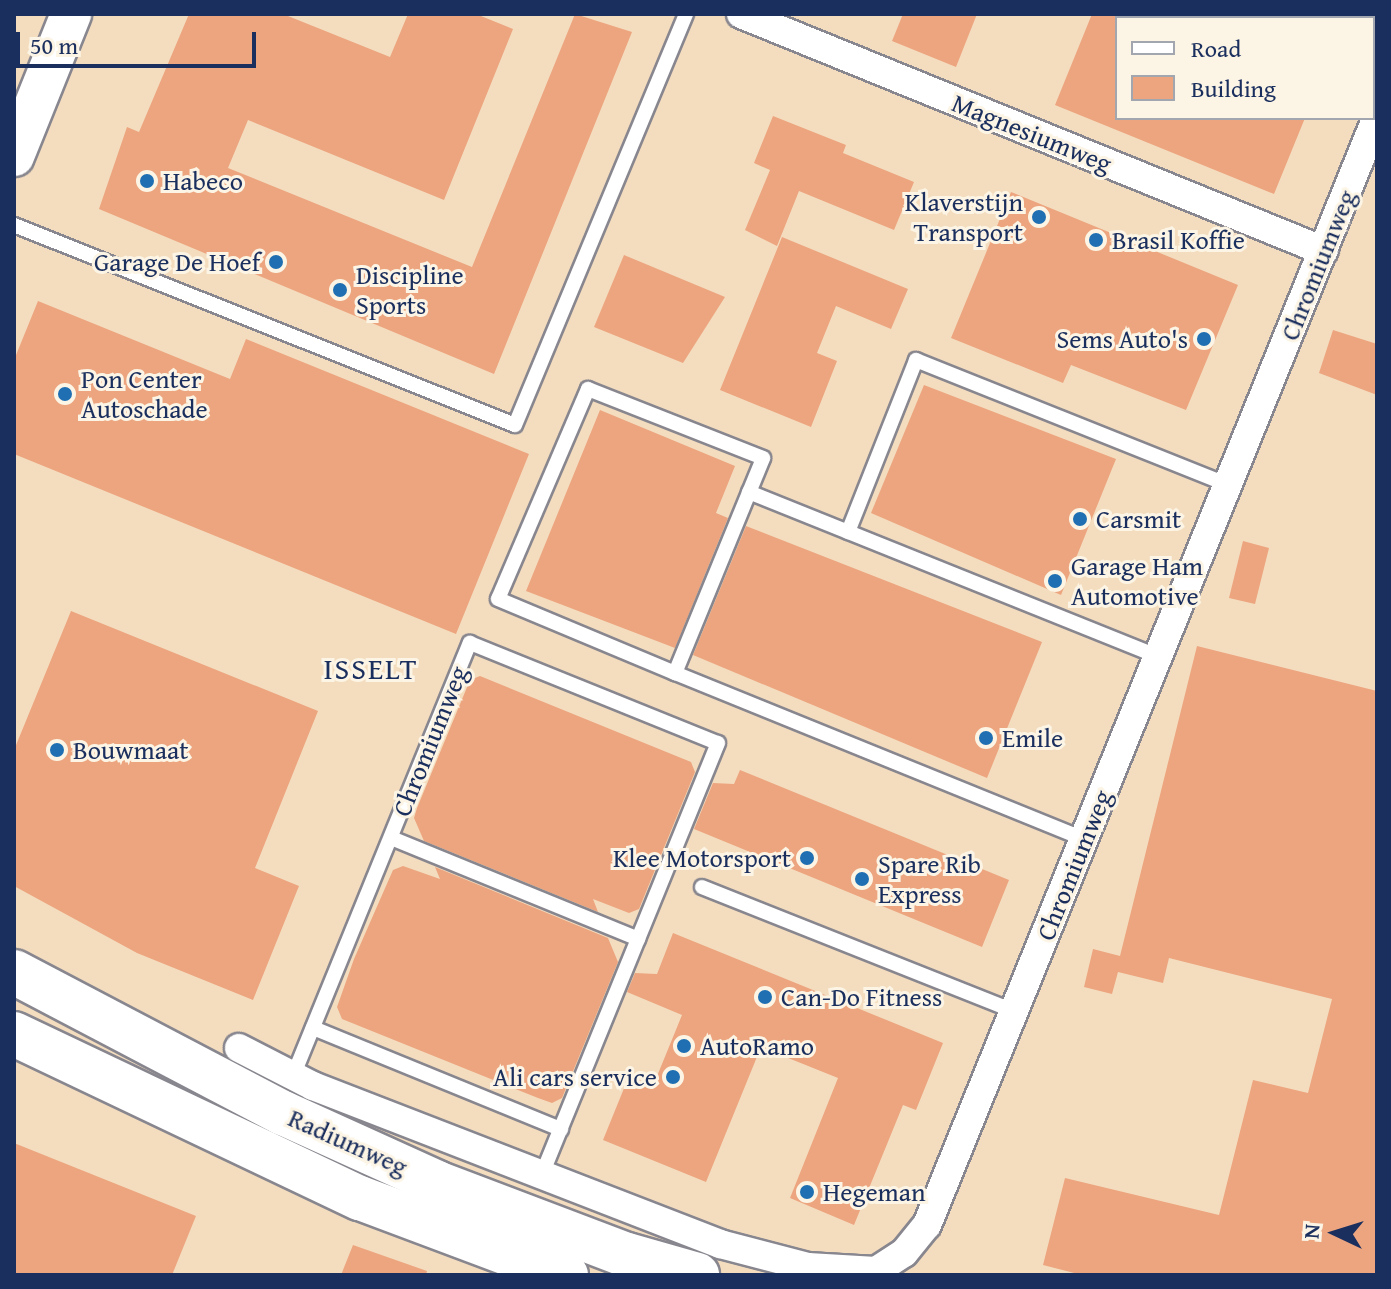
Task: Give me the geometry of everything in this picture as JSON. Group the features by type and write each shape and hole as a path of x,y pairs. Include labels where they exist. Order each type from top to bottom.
{"main road":[{"name":"Radiumweg","path":"14,972 283,1113 437,1183 627,1255 697,1275"},
{"name":"Radiumweg","path":"14,1034 360,1198 566,1275"}],"street":[{"path":"14,156 71,14"},
{"name":"Magnesiumweg","path":"741,14 1324,251"},
{"name":"Chromiumweg","path":"239,1048 293,1076 541,1177 720,1244 808,1267 876,1271 904,1253 927,1225 1377,117"}],"lane":[{"path":"14,225 515,425 686,14"},
{"path":"848,532 916,360 1229,485"},
{"path":"675,673 763,458 588,389 498,599 675,673 1084,839"},
{"path":"749,492 1159,657"},
{"name":"Chromiumweg","path":"293,1076 470,643 718,743 541,1177"},
{"name":"Chromiumweg","path":"391,838 638,939"},
{"path":"702,887 1014,1011"},
{"path":"313,1028 561,1129"}],"building":[{"path":"189,14 283,14 390,57 408,14 476,14 513,29 444,200 248,120 228,168 472,267 575,14 632,32 494,374 99,209 127,127 139,132"},
{"path":"903,14 977,14 956,67 892,41"},
{"path":"1092,14 1117,14 1115,120 1304,120 1274,194 1055,105"},
{"path":"773,116 846,145 843,153 914,182 894,230 799,191 777,246 745,230 770,170 754,163"},
{"path":"1011,192 1238,285 1186,410 1071,365 1063,383 951,338"},
{"path":"782,237 908,289 891,329 836,306 817,353 837,361 811,427 720,390"},
{"path":"624,255 725,297 683,363 594,327"},
{"path":"38,301 230,379 246,339 529,454 456,634 14,454 14,360"},
{"path":"1333,330 1377,344 1377,395 1319,373"},
{"path":"924,385 1116,459 1061,595 871,513"},
{"path":"600,410 735,466 716,513 728,518 675,648 526,591"},
{"path":"746,526 1042,642 987,778 693,655"},
{"path":"1243,541 1269,548 1255,604 1229,598"},
{"path":"71,611 318,711 255,868 299,886 253,1000 137,953 14,886 14,750"},
{"path":"1197,646 1377,691 1377,1275 1082,1275 1043,1265 1065,1178 1219,1215 1253,1080 1308,1093 1332,999 1169,958 1163,983 1118,972 1112,994 1084,987 1093,949 1120,956"},
{"path":"480,676 691,762 695,772 639,909 629,913 593,899 598,912 424,841 414,818 417,808 470,680"},
{"path":"740,770 1009,880 982,947 694,829 713,783 734,784"},
{"path":"403,866 440,879 435,867 608,938 618,962 562,1098 552,1103 538,1098 342,1019 337,1007 354,959 393,870"},
{"path":"673,933 943,1043 916,1110 903,1105 854,1225 790,1198 838,1078 761,1047 706,1182 603,1140 629,1076 653,1086 682,1015 627,992 635,973 657,974"},
{"path":"14,1143 196,1216 172,1275 14,1275"},
{"path":"353,1245 427,1271 426,1275 341,1275"}],"place":[{"name":"Habeco","path":"147,181"},
{"name":"Klaverstijn Transport","path":"1039,217"},
{"name":"Brasil Koffie","path":"1096,240"},
{"name":"Garage De Hoef","path":"276,262"},
{"name":"Discipline Sports","path":"340,290"},
{"name":"Sems Auto's","path":"1204,339"},
{"name":"Pon Center Autoschade","path":"65,394"},
{"name":"Carsmit","path":"1080,519"},
{"name":"Garage Ham Automotive","path":"1055,581"},
{"name":"Emile","path":"986,738"},
{"name":"Bouwmaat","path":"57,750"},
{"name":"Klee Motorsport","path":"807,858"},
{"name":"Spare Rib Express","path":"862,879"},
{"name":"Can-Do Fitness","path":"765,997"},
{"name":"AutoRamo","path":"684,1046"},
{"name":"Ali cars service","path":"673,1077"},
{"name":"Hegeman","path":"807,1192"}],"district":[{"name":"ISSELT","path":"371,668"}]}
